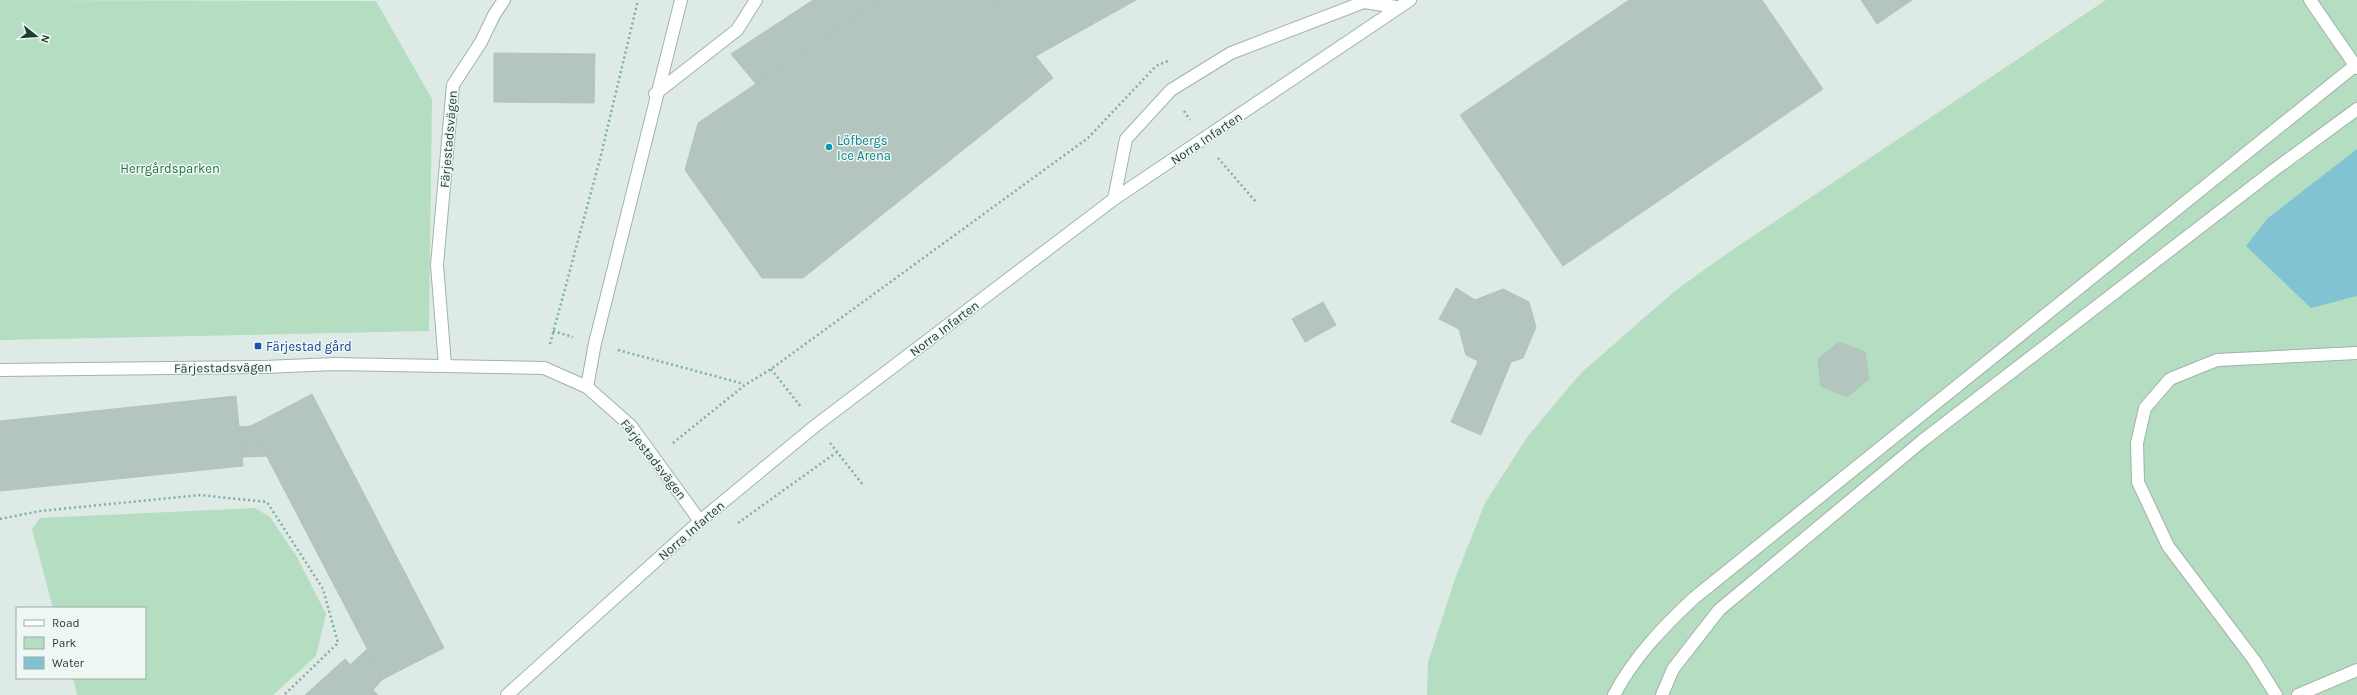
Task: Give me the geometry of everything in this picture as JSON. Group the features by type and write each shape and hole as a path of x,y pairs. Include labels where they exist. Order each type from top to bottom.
{"street":[{"name":"Färjestadsvägen","path":"446,365 437,265 453,85 481,42 494,15 504,0"},
{"path":"587,387 594,343 681,0"},
{"path":"656,94 737,30 756,0"},
{"name":"Norra Infarten","path":"508,695 700,520 815,426 1114,199 1396,7 1410,0"},
{"path":"1614,695 1626,672 1660,630 1694,598 2356,65 2310,0"},
{"path":"1114,199 1126,139 1171,90 1231,53 1364,2 1396,7"},
{"path":"1662,695 1673,669 1719,610 1922,441 2268,175 2357,109"},
{"path":"2276,695 2254,660 2168,546 2138,482 2137,443 2145,408 2170,379 2217,360 2357,353"},
{"name":"Färjestadsvägen","path":"0,370 264,367 335,364 446,365 462,368 544,368 587,387 631,426 656,458 700,520"},
{"path":"2298,695 2357,670"}],"path":[{"path":"544,368 600,159 638,0"},
{"path":"656,458 745,385 771,369 1088,138 1156,66 1177,57"},
{"path":"553,331 745,385"},
{"path":"771,369 794,397"},
{"path":"735,525 837,452 863,485"},
{"path":"0,519 40,511 200,495 268,502 322,589 338,643 284,695"}],"green space":[{"name":"Herrgårdsparken","path":"0,0 376,1 432,99 429,331 0,340"},
{"path":"2106,0 2357,0 2357,695 1427,695 1428,662 1455,579 1485,503 1528,436 1581,373 1676,290 1735,248"},
{"path":"255,508 270,517 297,557 326,614 316,656 273,695 77,695 73,679 146,679 146,607 53,607 32,529 40,518"}],"water":[{"path":"2357,149 2357,296 2311,308 2246,246 2268,218"}],"building":[{"path":"813,0 880,0 756,84 731,54"},
{"name":"Löfbergs Ice Arena","path":"880,0 991,0 1053,78 803,278 762,278 685,170 698,123"},
{"path":"991,0 1136,0 1036,56"},
{"path":"1629,0 1762,0 1823,89 1563,266 1460,115"},
{"path":"1861,0 1912,0 1877,24"},
{"path":"494,53 595,54 594,103 494,102"},
{"path":"1456,288 1475,300 1503,289 1529,302 1536,327 1523,358 1511,362 1481,435 1451,422 1478,361 1466,355 1459,329 1439,319"},
{"path":"1323,302 1336,325 1305,342 1292,319"},
{"path":"1839,342 1865,352 1869,379 1847,397 1821,386 1818,359"},
{"path":"312,394 444,648 383,679 251,426"},
{"path":"236,396 243,466 0,491 0,421"},
{"path":"251,426 267,456 242,457 239,427"},
{"path":"367,649 383,679 373,690 350,665"},
{"path":"345,659 378,695 305,695"}],"place":[{"name":"Löfbergs Ice Arena","path":"829,147"},
{"name":"Färjestad gård","path":"258,346"}]}
